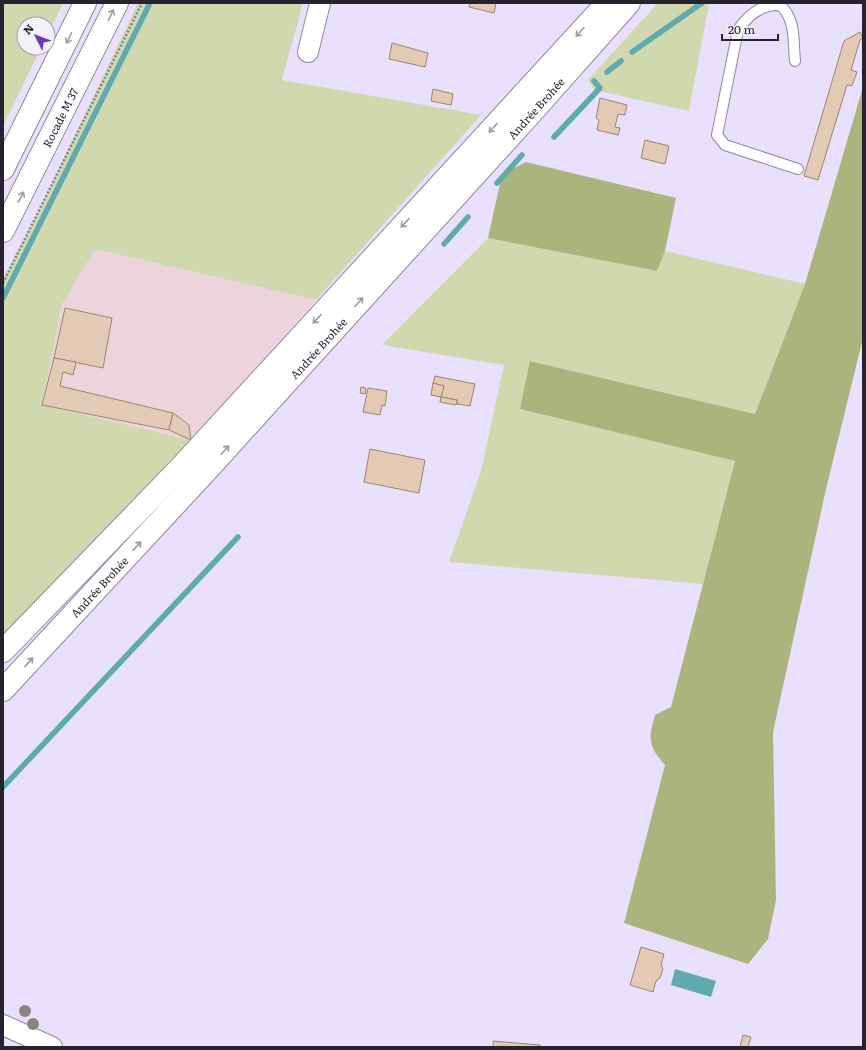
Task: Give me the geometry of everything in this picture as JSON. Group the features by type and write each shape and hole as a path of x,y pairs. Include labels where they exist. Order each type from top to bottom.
{"main road":[{"path":"3,169 85,3"},
{"name":"Rocade M 37","path":"3,231 116,3"},
{"name":"Andrée Brohée","path":"3,651 181,467 607,3"},
{"name":"Andrée Brohée","path":"3,690 209,468 529,116 629,3"}],"street":[{"path":"308,52 320,3"},
{"path":"3,1025 52,1047"}],"lane":[{"path":"795,61 792,20 787,11 780,5 771,4 760,8 742,23 738,30 717,135 725,145 798,170"}],"path":[{"path":"3,283 142,3"}],"shaded area":[{"path":"3,3 63,3 56,17 56,16 16,16 16,56 37,56 3,126"},
{"path":"138,3 303,3 282,80 481,115 316,300 95,249 62,304 42,405 191,440 94,543 3,636 3,279 40,208"},
{"path":"658,3 709,3 689,111 594,90 588,80"},
{"path":"863,87 863,338 826,489 773,732 776,900 768,939 748,964 624,923 665,765 655,753 651,742 651,730 655,715 671,707 735,461 520,409 530,361 755,414 805,284"},
{"path":"526,162 676,198 665,251 657,271 488,238 502,174"},
{"path":"488,238 657,271 665,251 805,284 755,414 531,361 520,409 735,461 703,584 449,562 481,471 504,365 382,345"},
{"path":"95,249 316,300 191,440 42,405 62,304"},
{"path":"675,969 716,981 711,997 671,985"}],"building":[{"path":"470,3 496,3 494,13 469,7"},
{"path":"860,32 863,38 860,40 851,70 857,72 852,86 847,85 818,180 804,176 844,41"},
{"path":"392,43 428,53 425,67 389,59"},
{"path":"433,89 453,94 451,105 431,101"},
{"path":"600,98 627,105 625,115 618,114 615,127 620,128 618,135 597,130 599,120 596,118"},
{"path":"645,140 669,146 665,164 641,158"},
{"path":"65,308 112,318 103,368 54,358"},
{"path":"54,358 76,362 73,375 63,372 60,386 173,413 169,430 42,405"},
{"path":"435,376 475,384 470,406 457,404 457,400 441,397 444,386 433,383"},
{"path":"433,383 444,386 441,397 431,395"},
{"path":"361,387 366,388 365,394 360,393"},
{"path":"368,388 387,391 385,406 382,405 380,415 363,412"},
{"path":"441,397 457,400 456,405 440,402"},
{"path":"173,413 189,425 191,440 169,430"},
{"path":"370,449 425,460 419,493 364,482"},
{"path":"641,947 664,954 661,965 663,969 660,978 656,981 653,992 630,985"},
{"path":"743,1035 751,1037 748,1047 740,1047"},
{"path":"493,1041 540,1045 540,1047 493,1047"}],"waterway":[{"path":"3,298 150,3"},
{"path":"632,52 702,3"},
{"path":"607,72 621,61"},
{"path":"554,137 600,88 594,81"},
{"path":"497,183 522,155"},
{"path":"444,244 468,217"},
{"path":"3,787 238,537"}]}
